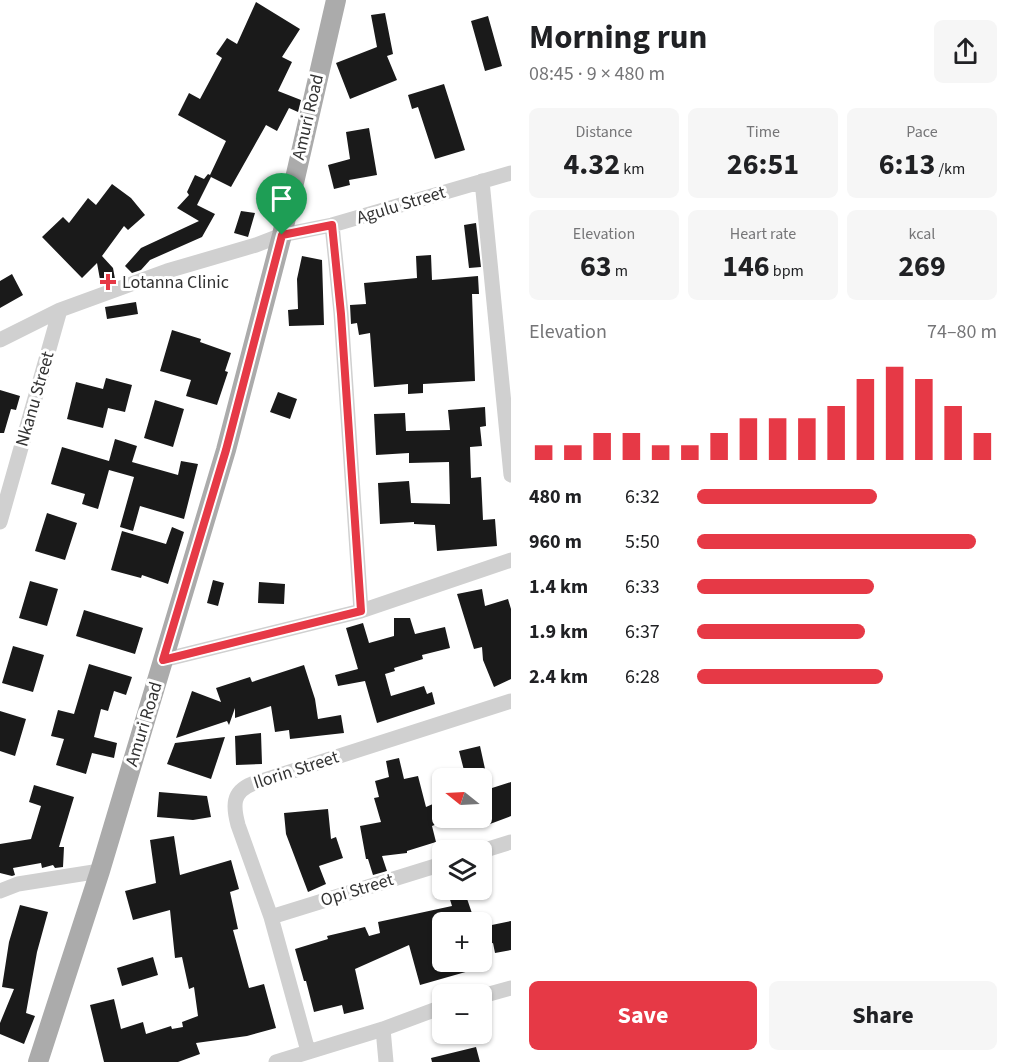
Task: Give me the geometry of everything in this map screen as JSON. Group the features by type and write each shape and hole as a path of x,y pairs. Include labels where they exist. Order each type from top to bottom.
{"main road":[{"name":"Amuri Road","path":"38,1062 100,871 226,450 282,235 336,0"}],"street":[{"name":"Agulu Street","path":"0,340 60,310 166,271 256,245 282,235 332,225 511,172"},
{"path":"482,181 511,475"},
{"path":"332,225 341,314 361,611"},
{"name":"Nkanu Street","path":"0,522 60,310"},
{"path":"163,660 361,611 511,560"},
{"name":"Ilorin Street","path":"308,1051 271,917 234,809 237,796 243,788 511,701"},
{"path":"492,848 511,842"},
{"name":"Opi Street","path":"271,917 432,867"},
{"path":"0,894 18,884 100,871"},
{"path":"492,993 511,988"},
{"path":"276,1062 383,1029 432,1011"},
{"path":"383,1029 386,1062"}],"building":[{"path":"256,2 300,29 282,57 292,62 278,91 301,100 298,112 289,108 277,131 266,125 231,187 211,177 197,205 215,214 202,237 150,260 141,270 132,273 125,266 141,248 199,221 177,208 189,195 187,192 195,175 204,179 208,174 210,175 226,141 178,115 189,93 200,99 222,58 216,54 227,38 237,44"},
{"path":"385,13 393,54 387,56 397,80 350,99 336,63 377,47 371,15"},
{"path":"488,16 502,66 485,71 471,21"},
{"path":"444,84 465,150 435,159 418,107 412,109 408,95"},
{"path":"369,128 377,175 349,180 350,185 334,189 328,165 350,159 346,132"},
{"path":"112,184 131,198 145,215 128,230 124,226 102,256 113,268 115,279 101,285 97,263 82,278 42,237 63,217 69,223 88,198 96,205"},
{"path":"241,211 255,213 248,237 234,233"},
{"path":"476,223 481,267 469,268 464,225"},
{"path":"431,255 432,280 478,276 479,294 472,294 475,381 423,384 423,393 408,394 408,384 374,387 370,333 359,335 357,323 351,324 350,305 366,304 364,283 417,278 416,256"},
{"path":"302,256 322,260 324,325 289,326 288,310 298,309 297,279"},
{"path":"12,274 23,295 0,308 0,281"},
{"path":"136,302 138,314 107,319 105,307"},
{"path":"172,330 201,339 200,342 231,353 225,371 228,372 217,405 186,396 191,380 160,371"},
{"path":"106,378 132,385 125,412 108,408 103,428 67,419 76,382 103,389"},
{"path":"0,390 20,396 16,410 11,409 4,433 0,433"},
{"path":"278,392 297,399 290,419 270,412"},
{"path":"155,400 184,409 173,447 144,438"},
{"path":"485,407 486,426 480,427 482,446 470,447 471,478 481,477 483,520 495,519 497,546 437,551 435,525 414,524 414,522 380,524 378,483 409,481 411,503 450,504 449,462 409,463 409,453 376,455 374,414 405,413 406,431 450,430 448,410"},
{"path":"115,439 137,446 132,462 178,475 181,461 198,464 184,519 140,506 133,531 120,527 134,477 109,470 98,509 82,504 85,494 51,484 62,447 109,461"},
{"path":"47,513 77,523 65,560 35,551"},
{"path":"172,527 184,532 168,584 142,575 141,578 111,570 122,531 166,544"},
{"path":"213,580 224,583 218,606 207,603"},
{"path":"30,581 58,589 47,626 19,618"},
{"path":"259,582 285,584 284,604 258,603"},
{"path":"482,589 485,606 508,599 511,609 511,679 494,687 483,660 482,647 474,649 457,594"},
{"path":"84,610 143,628 135,654 76,636"},
{"path":"394,618 410,618 415,634 445,627 450,648 422,655 423,659 394,668 395,671 385,674 391,696 424,686 427,694 432,692 435,704 377,723 365,681 338,686 335,675 358,669 346,628 363,623 369,643 394,636"},
{"path":"13,646 44,655 33,692 2,683"},
{"path":"89,664 132,677 126,695 114,691 108,711 101,709 94,737 117,743 114,758 92,753 86,774 56,765 64,739 51,736 58,710 74,714"},
{"path":"304,665 315,699 318,719 341,715 344,733 290,739 289,730 275,732 271,706 235,718 235,708 229,725 227,721 176,738 192,691 221,702 216,688 250,677 252,682"},
{"path":"0,711 26,719 15,756 0,751"},
{"path":"261,733 262,764 236,765 235,736"},
{"path":"225,737 211,779 167,764 175,743"},
{"path":"480,746 485,768 463,768 459,751"},
{"path":"399,758 404,779 418,776 426,807 432,804 432,828 436,840 407,851 407,853 382,856 387,871 373,875 368,859 366,859 360,826 381,822 374,798 379,797 375,781 389,777 386,761"},
{"path":"511,782 511,816 492,823 492,788"},
{"path":"34,785 74,797 59,847 64,847 63,867 55,868 53,865 42,868 41,863 13,868 15,875 12,876 0,873 0,844 31,839 41,806 29,802"},
{"path":"159,792 207,796 211,817 193,820 157,817"},
{"path":"328,809 331,839 336,837 343,858 319,866 326,884 308,892 286,834 284,813"},
{"path":"174,836 180,875 231,860 239,889 230,892 238,929 233,930 249,988 264,984 276,1028 247,1036 196,1043 200,1054 178,1062 104,1062 90,1005 114,999 121,1029 143,1022 146,1034 171,1026 172,1029 183,1027 182,1022 198,1016 194,987 189,989 182,957 175,958 170,910 133,920 125,891 156,883 150,840"},
{"path":"450,900 467,900 472,912 432,912 432,972 466,972 420,985 409,945 355,969 364,1009 344,1014 342,1005 314,1012 295,949 328,939 327,936 365,927 369,936 380,933 378,922 452,906"},
{"path":"20,905 48,912 37,952 26,1013 35,1016 24,1044 0,1034 0,1023 14,989 2,987 9,942"},
{"path":"511,921 511,950 495,953 492,943 492,925"},
{"path":"153,957 158,975 122,986 117,968"},
{"path":"476,1047 480,1062 432,1062 431,1058"}],"place":[{"name":"Lotanna Clinic","path":"108,282"}],"route":[{"path":"332,225 341,314 361,611 163,660 226,450 282,235 332,225"}]}
